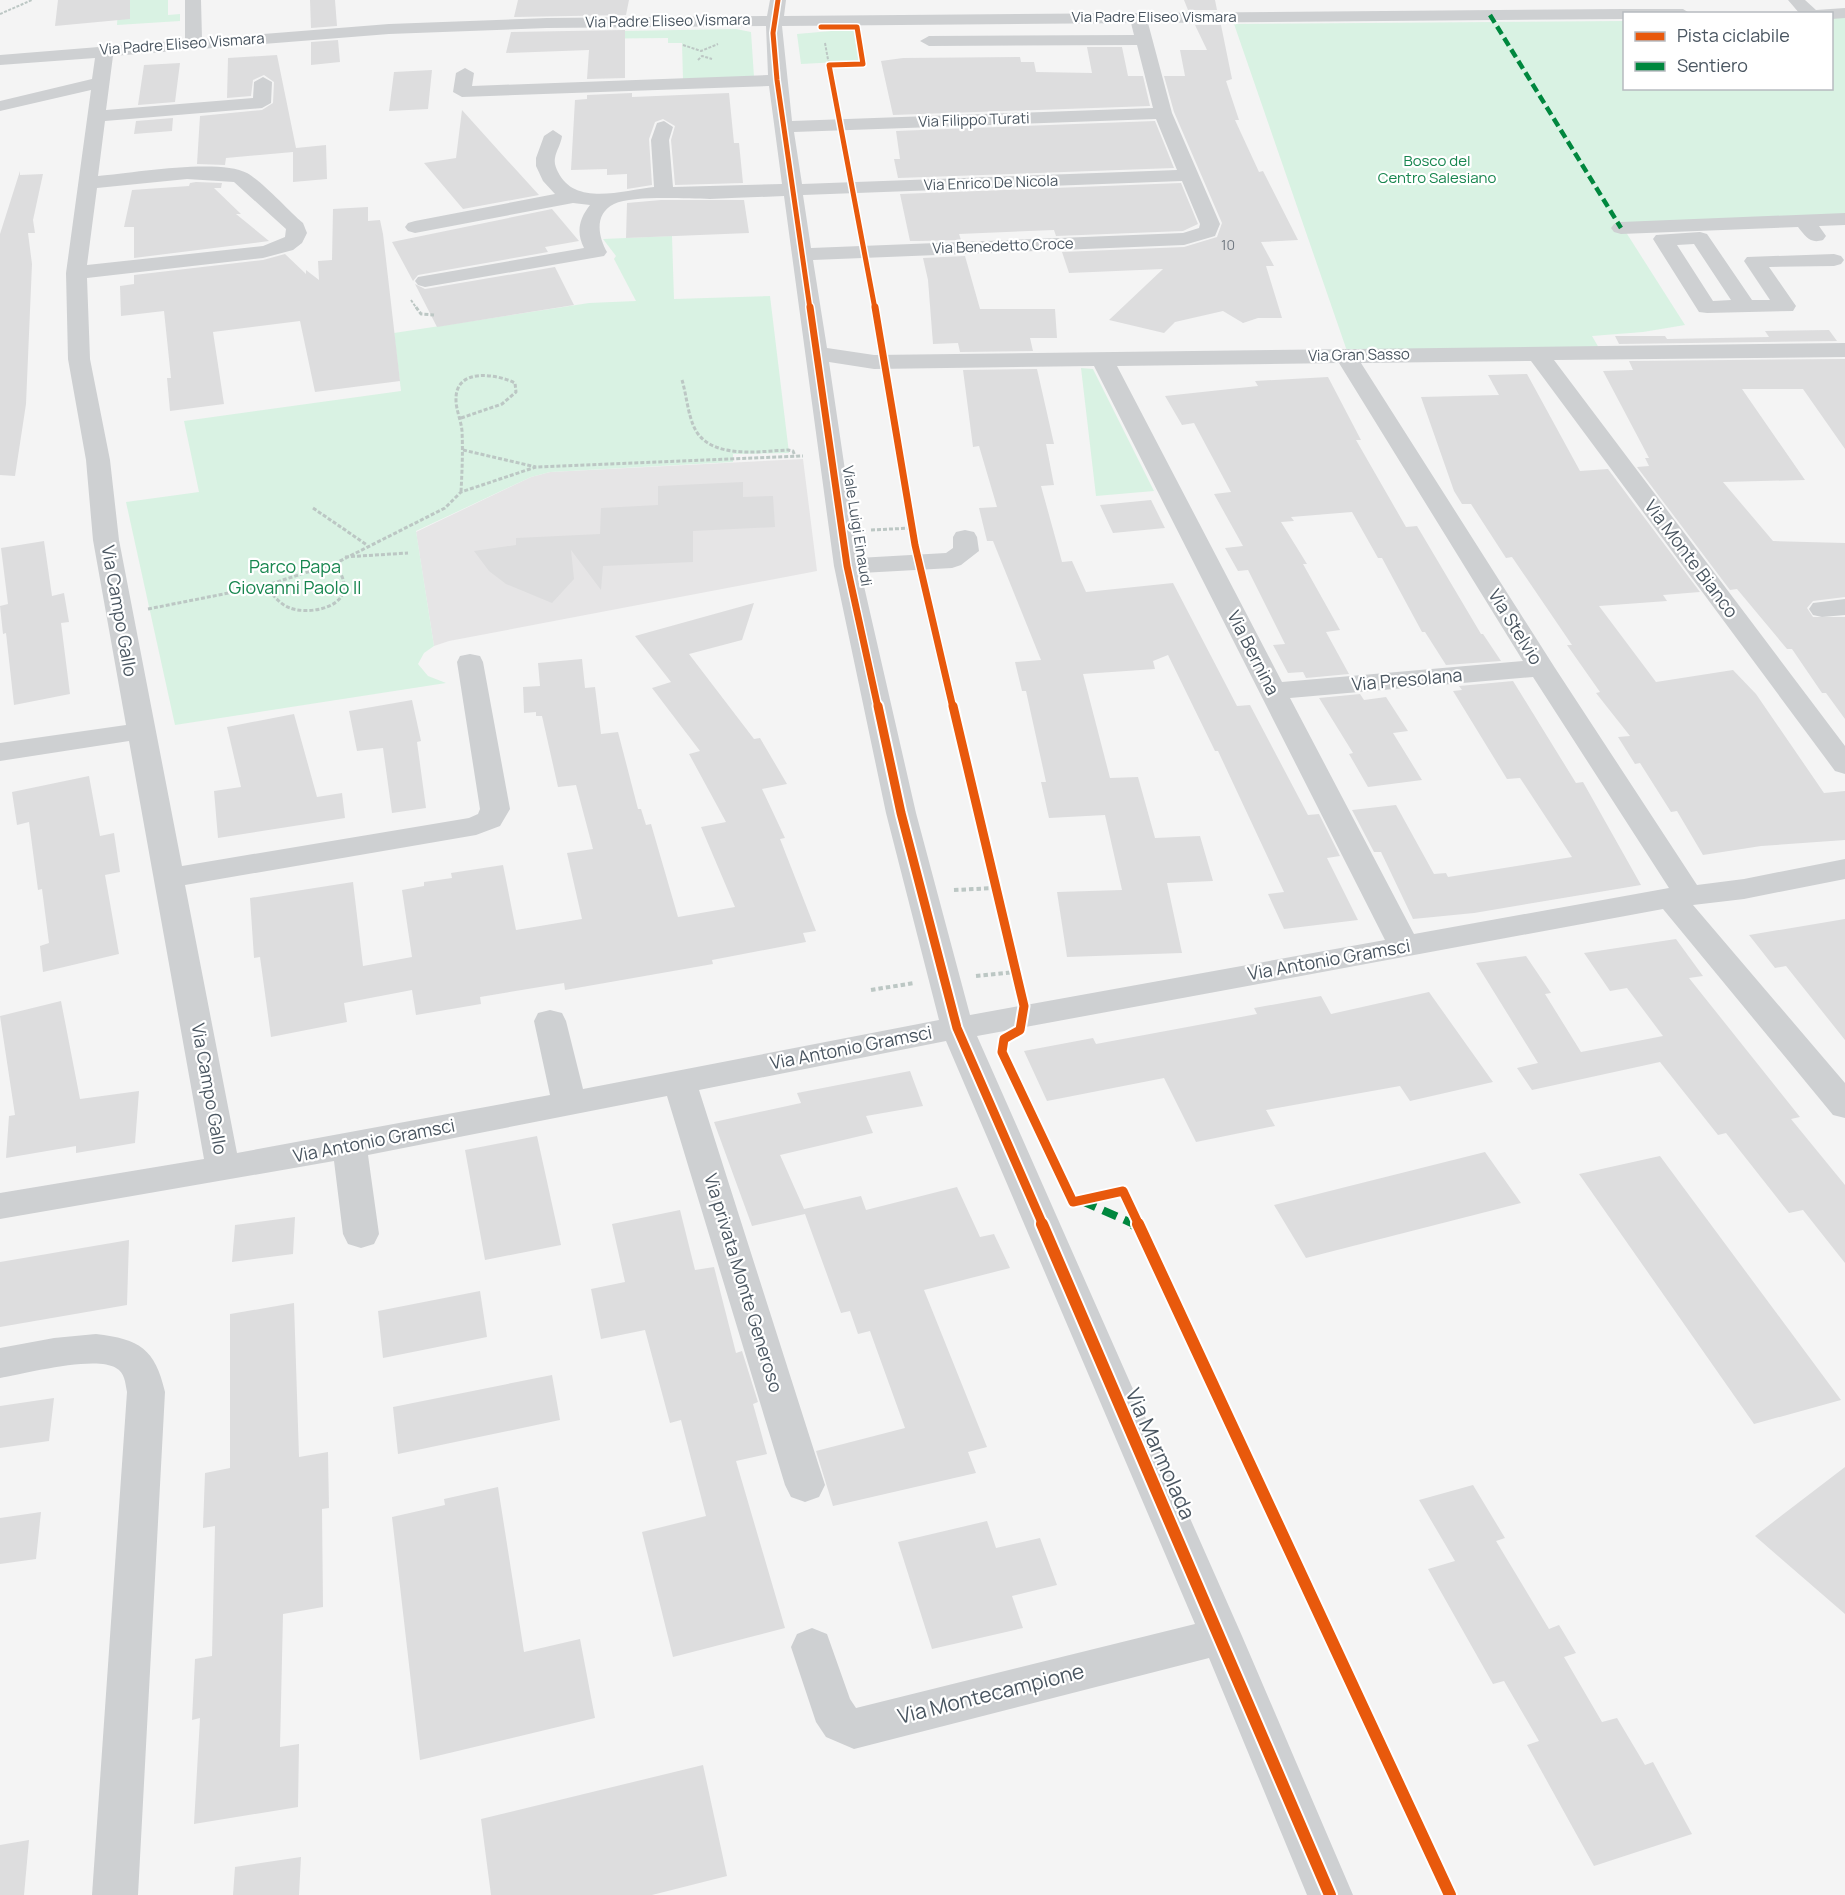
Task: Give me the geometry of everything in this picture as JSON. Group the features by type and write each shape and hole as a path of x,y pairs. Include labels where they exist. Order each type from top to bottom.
{"street":[{"path":"193,0 194,36"},
{"path":"1628,0 1639,12"},
{"path":"1796,0 1808,12"},
{"path":"434,27 439,7"},
{"path":"481,25 485,7"},
{"name":"Via Padre Eliseo Vismara","path":"0,60 105,50 194,36 481,25 776,10 1138,17 1623,14"},
{"name":"Viale Luigi Einaudi","path":"776,10 777,80 817,363 819,455 851,566 858,622 901,813 957,1028"},
{"path":"0,45 194,36 363,16"},
{"path":"1138,17 1163,113 1188,175"},
{"path":"929,41 1144,40"},
{"name":"Via Campo Gallo","path":"105,50 76,273 79,359 98,459 105,530 223,1169"},
{"path":"465,73 462,92 777,80"},
{"path":"0,106 97,98 262,103 263,81"},
{"path":"0,114 97,98"},
{"name":"Via Filippo Turati","path":"785,127 1163,113"},
{"path":"664,127 660,140 664,193"},
{"path":"553,136 546,165 558,188 572,197"},
{"path":"76,273 278,249 295,240 297,233 288,220 240,177 207,174 88,183"},
{"name":"Via Enrico De Nicola","path":"415,227 572,197 608,200 664,193 1188,175"},
{"name":"Via Benedetto Croce","path":"802,254 1173,239 1204,234 1210,229 1210,224 1188,175"},
{"path":"425,281 597,252 587,234 589,223 595,210 608,200"},
{"path":"1621,228 1845,219"},
{"path":"1804,220 1839,268"},
{"path":"1746,307 1785,306 1754,261 1839,268"},
{"name":"Via Gran Sasso","path":"817,363 1845,350"},
{"name":"Via Monte Bianco","path":"1537,353 1845,765"},
{"name":"Via Stelvio","path":"1345,355 1541,668 1680,897 1845,1106"},
{"name":"Via Bernina","path":"1102,359 1404,946"},
{"path":"851,566 960,557 966,551 965,537"},
{"path":"169,878 476,826 490,820 495,809 470,662"},
{"name":"Via Presolana","path":"1273,691 1541,668"},
{"path":"0,752 141,731"},
{"name":"Via Antonio Gramsci","path":"0,1206 349,1146 957,1028 1404,946 1680,897 1744,889 1845,869"},
{"path":"550,1021 569,1103"},
{"name":"Via Marmolada","path":"957,1028 1221,1635 1330,1895"},
{"name":"Via privata Monte Generoso","path":"680,1082 805,1485"},
{"path":"349,1146 361,1234"},
{"path":"0,1363 95,1348 115,1349 134,1360 142,1370 146,1392 115,1895"},
{"name":"Via Montecampione","path":"812,1647 831,1708 841,1723 854,1729 1221,1635"}],"path":[{"path":"0,14 32,0"},
{"path":"701,51 702,56"},
{"path":"840,64 829,65 840,124"},
{"path":"461,418 509,400 516,392 514,383 504,376 484,374 466,379 457,393 456,410 461,418 463,450 461,492"},
{"path":"682,380 699,434 717,447 734,451 794,450 795,456"},
{"path":"463,450 536,467 819,455"},
{"path":"144,610 264,586 336,564 344,557 444,508 461,492 536,467"},
{"path":"313,508 368,546"},
{"path":"910,516 918,562"},
{"path":"868,530 912,528"},
{"path":"344,557 408,553"},
{"path":"264,586 290,608 310,610 327,606 344,594 345,586 336,564"},
{"path":"992,874 998,898"},
{"path":"950,890 995,888"},
{"path":"1012,962 1024,1006 1022,1016"},
{"path":"969,977 1015,972"},
{"path":"871,990 918,982"}],"shaded area":[{"path":"803,459 817,571 449,641 434,646 416,532 531,477 550,472"}],"green space":[{"path":"111,0 168,0 168,15 180,14 180,21 117,25 118,8"},
{"name":"Bosco del Centro Salesiano","path":"1833,18 1845,18 1845,214 1622,226 1685,325 1643,332 1592,336 1599,348 1347,351 1234,24 1623,21 1623,90 1833,90"},
{"path":"736,29 751,32 754,77 683,80 682,43 668,43 668,38 565,39 566,32"},
{"path":"854,29 859,61 801,64 797,34"},
{"name":"Parco Papa Giovanni Paolo II","path":"672,236 674,299 770,296 789,453 733,454 733,462 550,472 531,477 416,531 434,646 424,653 418,664 428,676 446,683 175,725 126,502 199,492 184,421 401,391 394,333 589,303 636,301 614,259 616,256 603,239"},
{"path":"1081,368 1093,369 1154,491 1096,496"}],"building":[{"path":"58,0 130,0 130,19 55,26"},
{"path":"310,0 335,0 337,26 311,28"},
{"path":"518,0 629,0 626,15 514,17"},
{"path":"1184,0 1215,0 1217,10 1188,10"},
{"path":"1195,25 1221,25 1232,79 1226,81 1239,120 1235,120 1259,172 1263,171 1298,240 1261,242 1274,266 1266,266 1282,318 1258,318 1243,323 1223,311 1175,322 1164,333 1109,320 1163,269 1069,273 1062,252 1184,247 1217,237 1222,223 1174,112 1164,76 1185,76 1180,50 1207,50"},
{"path":"625,30 625,78 587,79 589,50 506,53 511,32"},
{"path":"338,40 340,62 311,65 311,42"},
{"path":"1087,47 1122,47 1128,76 1143,76 1150,106 893,115 881,61 903,58 1020,57 1021,62 1034,62 1036,72 1092,73"},
{"path":"277,55 296,148 326,145 327,179 293,182 293,152 226,158 225,165 197,164 200,116 262,110 273,103 274,82 264,75 253,80 251,96 227,98 228,58"},
{"path":"180,63 175,102 138,105 144,65"},
{"path":"432,70 428,109 389,111 394,72"},
{"path":"632,93 632,97 729,93 734,143 739,143 743,183 675,185 671,140 675,126 663,119 655,122 649,139 652,185 627,189 627,174 607,175 607,169 571,170 575,100 587,99 587,95"},
{"path":"462,110 539,195 463,209 424,163 456,158"},
{"path":"173,118 172,131 134,134 136,121"},
{"path":"1155,121 1174,168 898,178 894,159 900,159 896,131"},
{"path":"20,171 20,175 43,174 33,220 35,233 28,233 32,264 26,404 15,476 0,475 0,234"},
{"path":"190,183 222,183 221,188 214,188 241,214 236,214 269,241 134,258 134,227 124,227 132,190 189,186"},
{"path":"1181,183 1198,224 1183,231 1056,236 1054,230 959,234 961,240 910,241 900,194"},
{"path":"661,200 744,200 749,233 626,238 627,203"},
{"path":"368,207 368,221 380,220 383,234 400,381 315,392 300,321 213,332 224,404 170,411 167,378 171,378 164,311 121,316 120,286 134,284 134,275 263,260 285,254 306,274 306,270 319,280 318,261 332,260 333,209"},
{"path":"552,209 579,241 545,247 548,252 418,275 413,281 392,242"},
{"path":"965,256 980,309 1055,309 1057,338 1030,338 1033,351 960,352 958,343 933,344 928,280 923,258"},
{"path":"555,267 574,305 437,327 415,284 425,289"},
{"path":"1829,330 1837,341 1619,344 1615,336 1665,336 1667,339 1769,337 1765,331"},
{"path":"1845,359 1845,449 1803,389 1742,389 1805,480 1723,482 1773,541 1845,543 1845,597 1813,601 1807,608 1813,617 1845,617 1845,719 1826,693 1822,693 1792,649 1787,649 1737,589 1730,590 1637,467 1649,466 1645,458 1649,458 1603,371 1633,370 1629,361"},
{"path":"1037,369 1054,444 1046,444 1054,485 1041,486 1062,562 1072,561 1086,592 1173,583 1237,706 1250,705 1308,815 1319,814 1340,856 1327,858 1358,920 1284,929 1268,894 1284,892 1218,751 1215,751 1168,655 1153,661 1155,669 1083,674 1110,778 1138,777 1155,838 1200,836 1213,881 1167,883 1182,953 1067,957 1057,892 1122,890 1105,815 1049,818 1041,782 1046,782 1026,691 1022,691 1015,662 1041,660 993,541 987,541 979,508 997,507 979,446 973,447 963,370"},
{"path":"1527,374 1580,471 1608,469 1700,592 1663,595 1667,601 1599,606 1656,682 1733,670 1756,694 1824,793 1845,791 1845,840 1761,846 1703,855 1677,811 1671,812 1640,763 1635,764 1618,737 1630,736 1596,693 1600,692 1567,645 1572,645 1512,557 1506,558 1471,504 1462,504 1454,491 1421,397 1499,395 1488,375"},
{"path":"1328,377 1361,440 1356,440 1406,527 1417,526 1481,634 1501,661 1446,665 1425,632 1422,632 1382,558 1378,558 1352,512 1291,517 1294,521 1281,522 1307,564 1303,564 1340,630 1326,632 1349,674 1306,678 1303,672 1288,673 1273,645 1285,644 1248,570 1238,571 1225,548 1243,546 1214,494 1231,492 1194,423 1182,425 1165,396 1258,386 1255,381"},
{"path":"743,482 743,497 773,496 775,527 693,531 693,562 603,566 601,590 571,550 574,579 552,603 506,584 489,571 474,551 516,545 516,538 600,534 601,508 658,505 658,486"},
{"path":"1151,500 1165,528 1113,533 1100,505"},
{"path":"44,541 52,596 64,593 69,622 61,623 70,694 14,705 6,633 3,634 0,606 8,604 1,548"},
{"path":"754,603 742,640 689,654 754,739 760,738 787,784 762,789 785,838 780,839 816,931 803,933 806,942 712,960 713,964 565,990 564,983 480,997 481,1004 416,1015 412,990 344,1003 347,1022 271,1037 260,957 254,958 250,898 353,882 363,966 412,957 402,890 424,886 424,882 452,878 451,873 503,865 516,930 582,919 567,853 593,849 576,785 558,787 542,716 536,716 536,712 524,713 523,687 540,686 538,663 582,659 585,688 595,687 601,734 618,732 638,809 641,809 646,825 651,824 678,917 735,907 701,827 726,822 689,754 700,751 652,688 671,682 635,636"},
{"path":"1513,681 1576,783 1583,782 1641,885 1474,913 1413,919 1381,852 1374,852 1352,810 1396,805 1434,874 1446,873 1448,877 1572,857 1520,778 1507,779 1453,691 1462,690 1459,686"},
{"path":"1360,694 1364,700 1386,697 1408,731 1393,733 1422,780 1368,787 1349,754 1353,753 1319,698"},
{"path":"412,700 421,741 417,742 426,808 392,813 383,748 357,751 349,711"},
{"path":"294,714 317,797 342,793 345,818 218,838 214,791 241,787 227,727"},
{"path":"89,776 100,836 114,833 120,872 105,875 119,954 43,972 40,946 49,943 42,889 38,890 29,822 17,825 12,792"},
{"path":"1845,919 1845,1040 1786,966 1775,968 1749,935"},
{"path":"1676,939 1703,976 1689,978 1800,1117 1791,1119 1845,1185 1845,1263 1803,1210 1789,1213 1726,1133 1718,1135 1660,1062 1532,1090 1517,1068 1538,1063 1476,963 1526,956 1551,993 1545,994 1581,1052 1663,1036 1627,988 1610,991 1584,953"},
{"path":"1429,992 1493,1082 1410,1101 1400,1086 1266,1110 1275,1126 1196,1142 1164,1078 1047,1101 1024,1051 1093,1038 1096,1044 1257,1014 1254,1008 1321,996 1331,1014"},
{"path":"61,1001 80,1099 139,1091 135,1143 76,1153 76,1146 6,1158 9,1116 15,1115 0,1016"},
{"path":"910,1071 923,1106 866,1116 873,1133 780,1155 804,1209 861,1196 866,1210 957,1187 980,1237 994,1234 1010,1268 924,1290 987,1447 968,1452 976,1473 833,1506 816,1451 905,1428 870,1331 858,1334 850,1311 841,1313 805,1214 752,1226 714,1122 801,1103 797,1093"},
{"path":"537,1136 561,1245 485,1260 465,1150"},
{"path":"1485,1152 1521,1203 1306,1258 1274,1205"},
{"path":"1660,1156 1841,1400 1754,1424 1579,1174"},
{"path":"680,1210 695,1270 714,1267 736,1353 742,1351 758,1402 753,1404 767,1454 736,1461 785,1628 673,1657 642,1532 706,1516 681,1420 670,1423 645,1330 601,1339 591,1289 625,1282 612,1224"},
{"path":"295,1217 293,1254 232,1262 235,1225"},
{"path":"129,1240 127,1305 0,1327 0,1262"},
{"path":"480,1291 487,1337 383,1358 378,1311"},
{"path":"294,1303 299,1457 328,1452 329,1508 322,1509 323,1607 283,1614 280,1747 299,1744 298,1807 194,1824 200,1718 192,1720 195,1659 212,1656 215,1526 203,1528 205,1473 230,1468 230,1314"},
{"path":"552,1375 560,1420 398,1454 393,1407"},
{"path":"54,1398 49,1441 0,1448 0,1406"},
{"path":"1845,1467 1845,1614 1755,1536"},
{"path":"1473,1485 1505,1538 1496,1541 1549,1629 1559,1625 1576,1653 1564,1657 1602,1722 1617,1718 1645,1765 1653,1762 1692,1834 1594,1866 1527,1745 1539,1741 1504,1681 1493,1684 1428,1569 1455,1561 1419,1500"},
{"path":"498,1487 524,1652 580,1639 595,1718 420,1760 392,1517 445,1505 444,1499"},
{"path":"41,1512 36,1559 0,1564 0,1518"},
{"path":"987,1521 996,1548 1040,1538 1057,1585 1012,1596 1023,1628 932,1649 898,1542"},
{"path":"703,1765 727,1876 652,1895 491,1895 481,1819"},
{"path":"29,1840 24,1895 0,1895 0,1845"},
{"path":"301,1857 299,1895 233,1895 235,1867"}],"marked path":[{"path":"1490,15 1621,228"},
{"path":"1082,1201 1140,1227"}],"cycle path":[{"path":"778,0 773,33 777,80 847,566 901,813 957,1028 1221,1636 1330,1895"},
{"path":"821,27 857,27 863,64 829,65 884,357 915,545 1024,1006 1020,1030 1004,1039 1002,1052 1073,1202 1123,1191 1450,1895"}]}
